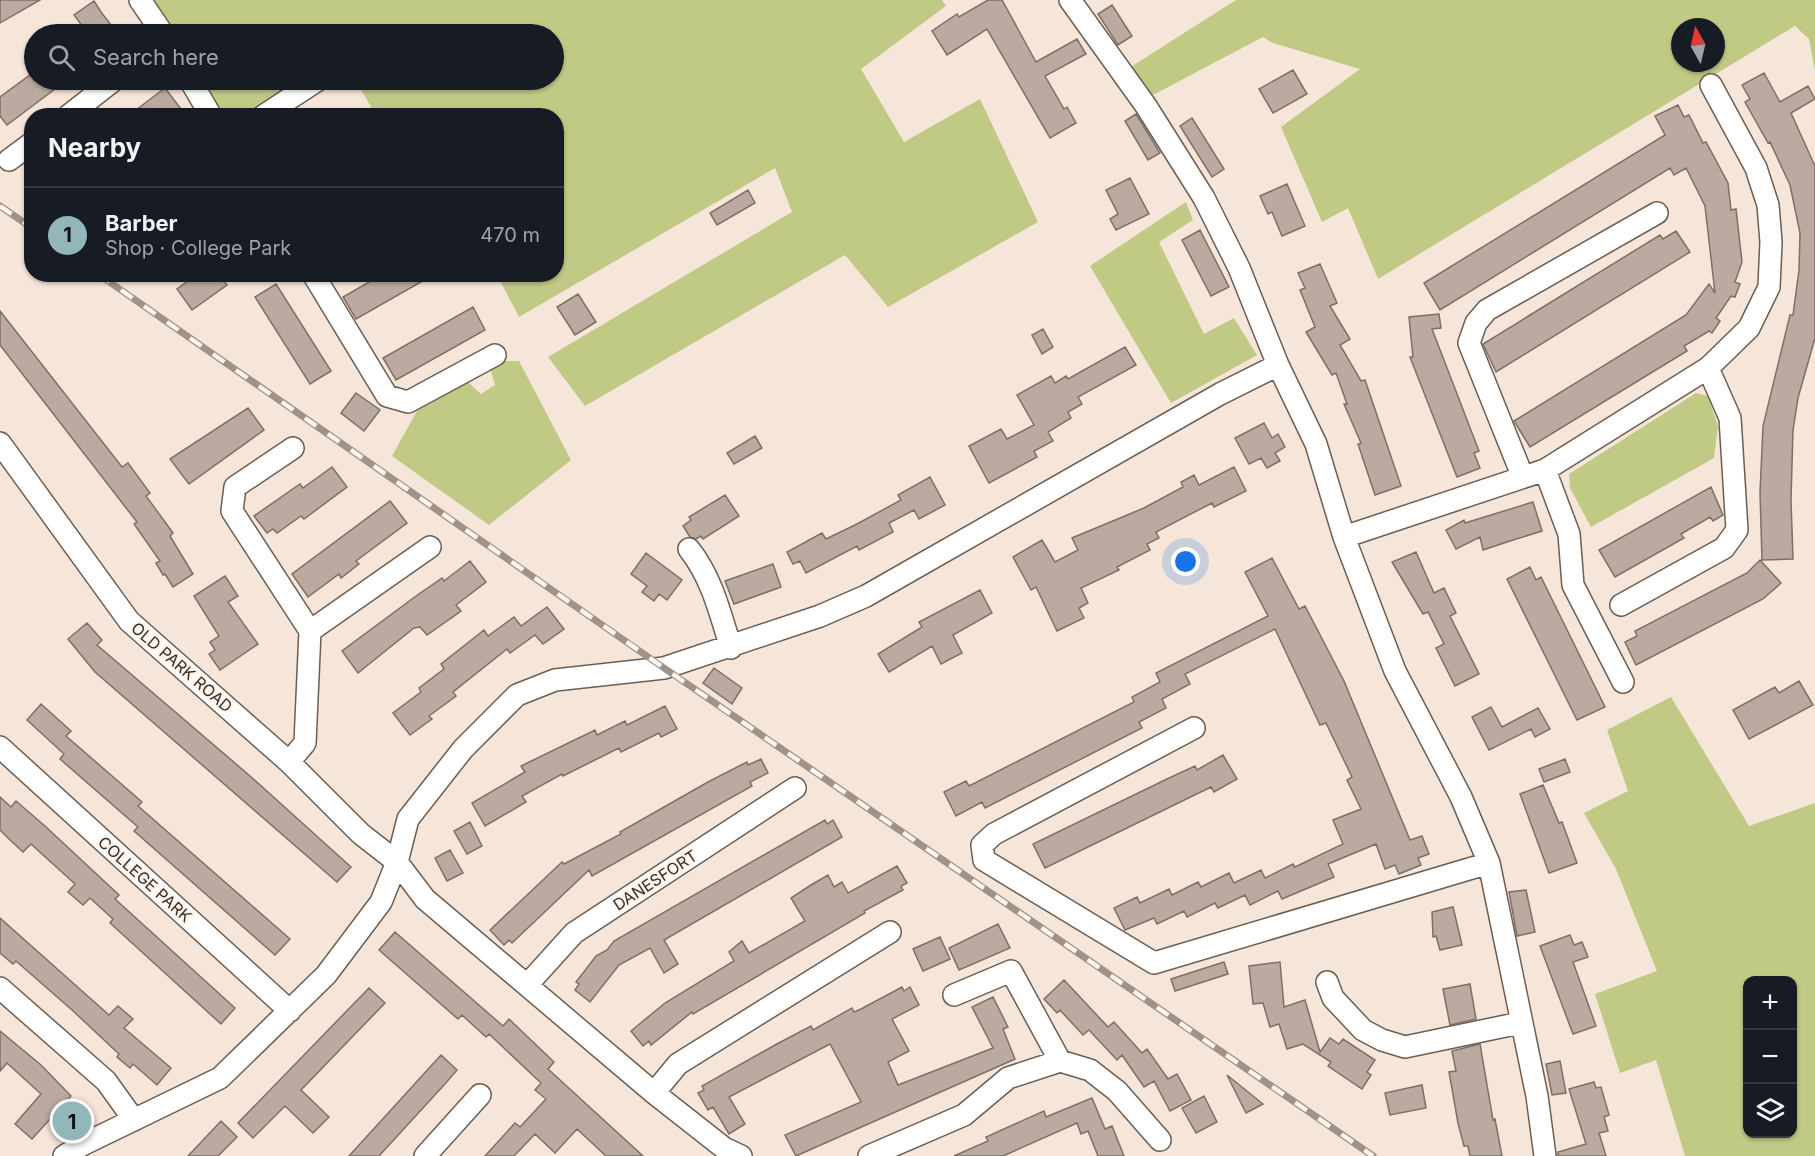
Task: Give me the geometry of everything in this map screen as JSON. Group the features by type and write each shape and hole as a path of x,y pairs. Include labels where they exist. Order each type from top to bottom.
{"street":[{"path":"140,0 156,24"},
{"path":"1070,0 1146,106 1204,198 1239,268 1278,365 1316,444 1344,537 1395,671 1461,797 1489,863 1520,1023 1537,1096 1545,1156"},
{"path":"1344,537 1545,470 1708,368 1749,328 1768,287 1771,242 1768,205 1756,168 1711,85"},
{"path":"78,108 101,90"},
{"path":"196,90 206,108"},
{"path":"275,108 303,90"},
{"path":"9,160 24,149"},
{"path":"1522,476 1469,343 1476,323 1487,310 1657,213"},
{"path":"320,282 387,396 408,402 495,355"},
{"path":"64,1156 220,1078 326,975 381,902 396,862 408,819 463,749 517,695 555,680 664,669 731,648 866,596 1220,394 1278,365"},
{"path":"1621,605 1724,548 1737,530 1730,418 1708,368"},
{"name":"OLD PARK ROAD","path":"0,443 129,621 289,762 361,834 396,862"},
{"path":"289,762 305,743 310,631 232,511 235,486 293,448"},
{"path":"1545,470 1569,534 1573,585 1623,682"},
{"path":"310,631 429,547"},
{"path":"689,549 714,591 731,648"},
{"path":"1194,728 993,834 981,845 984,860 1154,963 1489,863"},
{"name":"COLLEGE PARK","path":"0,747 290,1011"},
{"name":"DANESFORT","path":"527,985 574,933 795,788"},
{"path":"396,862 425,899 654,1093 724,1148 741,1156"},
{"path":"654,1093 678,1064 890,932"},
{"path":"954,995 1011,971 1060,1060"},
{"path":"1327,982 1333,998 1363,1030 1382,1040 1405,1047 1520,1023"},
{"path":"0,988 106,1081 134,1120"},
{"path":"868,1156 964,1115 1008,1078 1060,1060 1090,1070 1117,1091 1160,1140"},
{"path":"425,1156 480,1095"}],"green space":[{"path":"147,0 942,0 946,6 861,69 904,142 980,99 1038,222 888,307 845,255 585,406 548,357 792,212 775,168 519,317 501,282 564,282 564,108 372,108 361,90 564,90 564,24 163,24"},
{"path":"1236,0 1815,0 1815,71 1809,39 1795,26 1725,68 1725,18 1671,18 1671,72 1719,72 1378,279 1348,208 1322,222 1281,127 1360,69 1273,43 1263,37 1151,96 1126,70"},
{"path":"205,90 283,90 257,108 216,108"},
{"path":"1186,202 1193,220 1159,242 1204,334 1234,318 1257,355 1171,403 1090,266"},
{"path":"504,361 519,361 571,460 489,525 392,456 417,411 468,382 481,394 495,385 491,371"},
{"path":"1696,393 1708,396 1718,426 1714,458 1591,527 1570,488 1569,474"},
{"path":"1671,697 1749,826 1815,803 1815,1156 1685,1156 1656,1060 1620,1073 1595,994 1657,971 1616,869 1584,813 1628,791 1607,730"}],"building":[{"path":"0,0 40,0 0,23"},
{"path":"988,0 1002,0 1036,62 1077,39 1086,54 1045,76 1064,109 1067,107 1076,123 1050,138 987,29 947,55 932,31 957,14 959,17"},
{"path":"94,1 110,24 81,24 74,15"},
{"path":"1112,5 1132,36 1118,45 1098,14"},
{"path":"1293,70 1307,94 1273,113 1259,89"},
{"path":"1764,73 1780,102 1808,86 1815,99 1791,113 1815,166 1815,338 1798,398 1793,430 1791,500 1793,559 1762,560 1760,493 1763,426 1790,315 1793,315 1799,270 1800,233 1790,185 1770,142 1768,143 1745,102 1750,99 1742,85"},
{"path":"24,79 24,90 54,90 30,108 24,108 24,112 7,125 0,116 0,97"},
{"path":"162,90 167,90 180,108 139,108"},
{"path":"1678,105 1684,117 1689,115 1703,143 1706,142 1728,183 1731,210 1736,209 1742,262 1735,282 1740,284 1735,297 1731,296 1716,318 1720,321 1712,333 1709,331 1684,346 1687,351 1530,447 1514,421 1686,315 1709,284 1715,293 1705,206 1686,168 1674,175 1670,168 1440,310 1424,283 1665,135 1655,116"},
{"path":"1136,114 1160,153 1148,160 1125,121"},
{"path":"1192,118 1224,169 1212,177 1180,126"},
{"path":"1130,178 1149,214 1116,230 1110,219 1118,214 1106,190"},
{"path":"1287,184 1305,226 1282,236 1272,212 1268,214 1260,196"},
{"path":"748,190 755,203 717,225 710,213"},
{"path":"1200,230 1229,287 1211,296 1182,240"},
{"path":"1676,231 1690,252 1496,372 1483,344 1660,235 1663,239"},
{"path":"1320,264 1337,303 1330,306 1350,339 1340,345 1361,381 1365,380 1401,486 1375,495 1358,444 1361,443 1344,404 1347,404 1336,373 1332,375 1306,332 1315,327 1300,290 1305,288 1298,273"},
{"path":"187,282 225,282 227,285 192,310 177,289"},
{"path":"369,282 421,282 356,319 343,297"},
{"path":"276,284 331,371 310,384 255,297"},
{"path":"578,294 596,322 575,335 557,307"},
{"path":"473,307 485,330 396,380 383,358"},
{"path":"0,311 122,467 128,463 150,493 146,496 173,533 170,536 193,574 173,587 165,574 163,575 156,563 160,561 134,524 137,522 0,345"},
{"path":"1439,314 1441,328 1432,329 1479,451 1474,453 1480,468 1457,477 1410,357 1413,357 1409,317"},
{"path":"1043,329 1053,347 1042,354 1032,335"},
{"path":"1125,347 1136,365 1078,397 1082,404 1068,412 1071,418 1048,432 1053,441 1034,451 1037,457 989,483 969,446 1001,429 1007,439 1034,425 1017,395 1051,376 1055,383 1066,376 1068,379"},
{"path":"356,393 380,410 364,431 341,413"},
{"path":"248,408 264,430 189,484 170,459"},
{"path":"1264,423 1272,438 1278,434 1285,447 1275,453 1280,461 1267,468 1261,458 1249,464 1235,438"},
{"path":"755,436 762,448 734,464 727,453"},
{"path":"332,467 347,487 304,519 301,516 277,533 273,529 267,533 254,516 300,484 303,488"},
{"path":"1234,467 1246,491 1214,507 1212,503 1156,532 1159,538 1147,544 1150,550 1117,567 1119,570 1081,588 1088,603 1079,608 1084,618 1057,631 1036,587 1031,590 1013,557 1042,540 1055,562 1078,550 1072,538 1144,508 1183,487 1181,482 1194,475 1199,485"},
{"path":"930,477 945,505 919,519 914,510 889,523 893,532 859,550 857,546 806,573 800,561 793,564 787,552 822,533 826,539 857,524 901,500 898,495"},
{"path":"1711,487 1723,515 1713,521 1710,517 1681,534 1684,538 1615,577 1599,550"},
{"path":"725,495 739,516 703,539 701,536 696,539 690,537 683,526 691,520 689,517"},
{"path":"390,501 407,523 356,561 359,564 341,578 339,574 308,597 292,574"},
{"path":"1533,502 1542,531 1483,550 1480,537 1456,549 1446,530 1464,520 1465,523"},
{"path":"1416,552 1434,593 1444,588 1456,613 1450,616 1479,674 1455,686 1436,648 1444,644 1428,612 1423,614 1392,562"},
{"path":"646,553 682,580 667,600 659,594 654,601 642,592 647,586 631,574"},
{"path":"1272,558 1299,609 1305,606 1344,681 1410,840 1422,836 1429,854 1418,858 1421,865 1399,874 1395,865 1385,869 1376,844 1328,864 1334,877 1282,899 1278,891 1250,905 1245,895 1218,908 1215,903 1187,917 1184,911 1157,924 1154,918 1125,930 1114,908 1137,897 1140,903 1169,889 1172,895 1198,882 1201,887 1229,873 1234,883 1261,870 1265,878 1293,864 1295,867 1343,844 1333,820 1361,809 1347,780 1352,777 1326,723 1320,725 1275,629 1185,674 1190,684 1162,699 1166,708 1139,722 1142,728 985,808 982,802 956,816 944,792 966,781 969,786 1134,702 1132,697 1160,682 1156,673 1268,616 1245,572"},
{"path":"1760,560 1781,583 1763,599 1636,665 1625,642 1637,636 1635,631 1747,573"},
{"path":"470,561 486,582 456,605 461,611 427,635 420,627 414,628 358,673 342,651 416,596 442,578 444,581"},
{"path":"773,564 781,587 734,604 725,581"},
{"path":"1530,567 1536,580 1541,577 1605,707 1577,720 1507,579"},
{"path":"225,576 238,596 228,602 258,644 220,670 209,654 215,650 210,642 219,636 194,596"},
{"path":"980,590 992,613 953,635 962,653 941,664 932,646 889,672 878,654 922,627 919,622"},
{"path":"547,607 564,629 543,644 535,635 510,653 507,649 453,692 456,696 429,716 432,719 410,735 393,713 421,692 419,688 444,669 441,664 484,630 488,636 514,617 521,626"},
{"path":"87,623 102,640 97,645 250,776 351,867 337,882 95,672 68,639"},
{"path":"714,668 742,688 732,704 703,683"},
{"path":"1799,681 1813,705 1749,739 1733,710 1775,687 1779,693"},
{"path":"41,704 71,731 66,736 142,802 138,806 290,939 275,955 134,831 138,827 60,759 64,754 27,720"},
{"path":"665,706 677,729 661,737 659,733 621,752 619,748 563,776 562,774 522,796 526,802 485,826 472,803 525,772 521,766 595,730 597,735 625,721 627,725"},
{"path":"1491,707 1502,727 1538,708 1550,729 1535,737 1531,729 1489,750 1472,717"},
{"path":"1223,755 1237,779 1214,792 1211,787 1045,868 1033,844 1195,766 1197,770"},
{"path":"761,759 768,773 750,782 752,786 592,876 589,870 512,943 509,940 504,945 490,930 562,862 564,864 621,834 620,832 708,782 747,762 748,765"},
{"path":"1565,759 1570,772 1544,782 1539,769"},
{"path":"1543,785 1559,823 1562,822 1577,863 1549,873 1520,794"},
{"path":"0,797 11,807 16,801 46,827 119,895 115,899 235,1008 221,1024 110,923 113,919 90,898 83,905 68,892 75,884 31,844 23,852 0,830"},
{"path":"825,820 827,824 833,820 842,837 664,940 678,964 664,973 650,948 619,965 590,1002 575,990 579,984 576,982 596,956 607,950 614,941"},
{"path":"470,822 482,846 467,854 454,831"},
{"path":"450,850 463,873 447,881 435,858"},
{"path":"897,866 907,883 901,886 903,890 693,1014 692,1012 651,1045 649,1041 643,1046 631,1031 665,1003 734,961 729,952 742,941 749,953 805,921 791,898 811,885 828,875 834,887 842,882 848,893"},
{"path":"1526,890 1535,932 1517,936 1509,892"},
{"path":"1453,907 1462,945 1440,950 1436,936 1433,937 1432,912"},
{"path":"0,918 109,1015 118,1006 133,1019 124,1028 171,1068 157,1085 133,1064 130,1068 117,1057 119,1054 72,1010 16,961 13,964 0,953"},
{"path":"998,924 1010,948 959,970 949,948"},
{"path":"395,932 503,1026 509,1019 554,1062 548,1069 643,1156 606,1156 577,1129 555,1153 535,1134 514,1156 485,1156 515,1123 520,1127 546,1099 535,1090 541,1083 489,1034 486,1037 462,1015 458,1019 379,950"},
{"path":"1570,935 1574,945 1582,942 1588,957 1573,962 1596,1026 1573,1034 1540,946"},
{"path":"940,937 950,959 923,971 913,949"},
{"path":"1224,962 1228,974 1175,991 1171,979"},
{"path":"1280,962 1284,1007 1305,1000 1320,1052 1330,1038 1339,1044 1343,1039 1375,1060 1367,1072 1371,1075 1362,1089 1328,1066 1331,1062 1303,1044 1287,1049 1279,1024 1270,1027 1263,1003 1253,1004 1249,966"},
{"path":"1064,980 1108,1027 1114,1022 1142,1053 1147,1049 1168,1079 1177,1074 1191,1100 1170,1111 1154,1081 1144,1087 1122,1055 1117,1060 1089,1030 1083,1035 1060,1010 1057,1013 1044,999"},
{"path":"1470,984 1476,1019 1450,1025 1443,989"},
{"path":"902,987 904,991 910,987 919,1005 892,1019 909,1051 888,1062 898,1085 993,1048 972,1007 993,997 1008,1027 1003,1029 1015,1059 796,1156 785,1135 861,1102 830,1044 729,1097 745,1124 729,1134 713,1107 708,1110 698,1093 704,1090 702,1086 811,1026 813,1030 852,1008 854,1012"},
{"path":"369,988 385,1003 301,1090 329,1117 313,1133 285,1106 253,1138 238,1123"},
{"path":"0,1031 41,1065 71,1096 32,1139 15,1124 41,1094 7,1063 0,1071"},
{"path":"1480,1044 1493,1120 1495,1119 1502,1156 1470,1156 1468,1146 1464,1146 1458,1123 1449,1072 1456,1071 1452,1051"},
{"path":"441,1055 457,1070 444,1085 379,1156 349,1156"},
{"path":"1560,1061 1566,1093 1552,1095 1546,1064"},
{"path":"1227,1075 1263,1104 1246,1113"},
{"path":"1594,1082 1596,1088 1601,1087 1609,1115 1604,1117 1608,1131 1599,1133 1606,1156 1558,1156 1558,1152 1586,1144 1569,1089"},
{"path":"1422,1085 1426,1108 1390,1115 1385,1093"},
{"path":"1204,1096 1217,1122 1196,1133 1182,1108"},
{"path":"1092,1098 1105,1129 1112,1126 1124,1156 1098,1156 1088,1131 1081,1134 1077,1123 1003,1156 954,1156 988,1141 986,1137 1044,1111 1046,1117"},
{"path":"221,1121 237,1137 218,1156 188,1156"}],"railway":[{"path":"0,206 24,222"},
{"path":"109,282 664,668 1373,1156"}],"place":[{"name":"Barber","path":"72,1121"}]}
